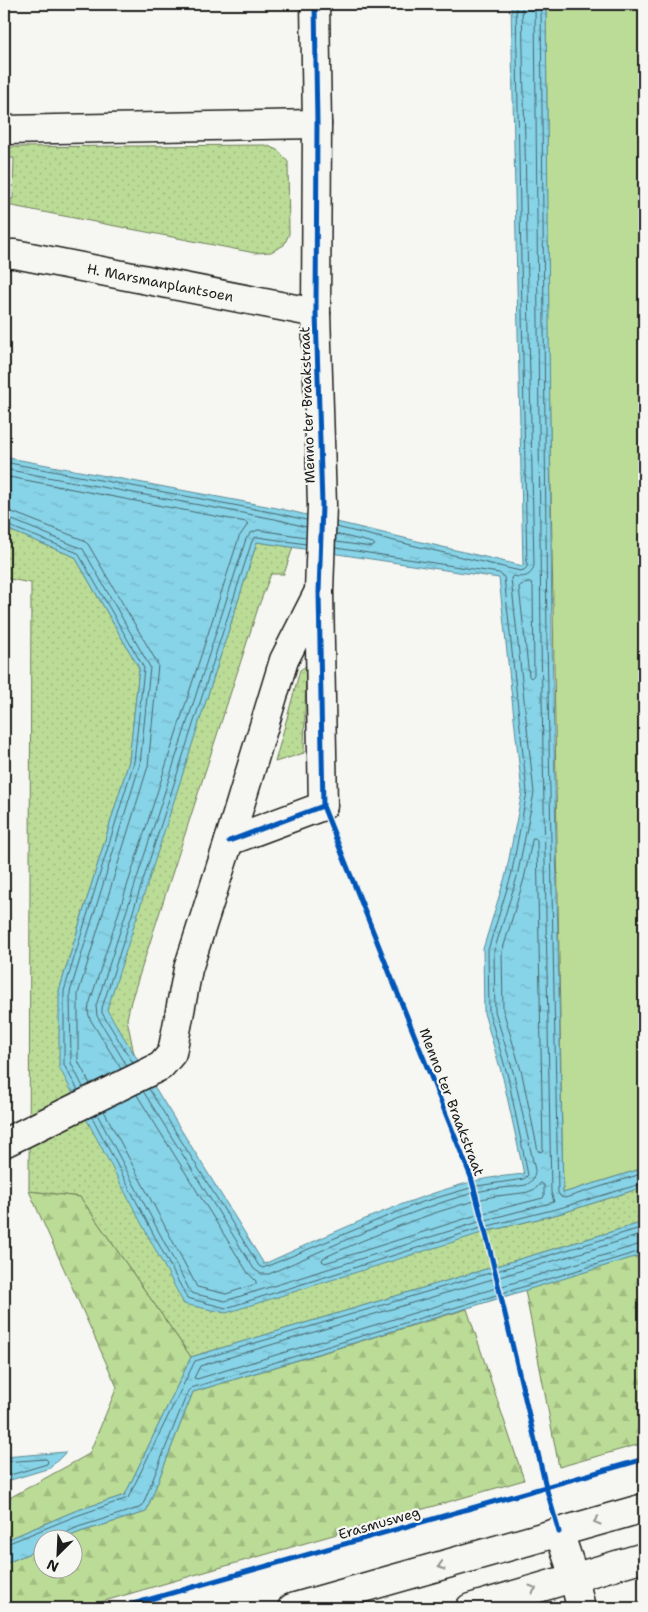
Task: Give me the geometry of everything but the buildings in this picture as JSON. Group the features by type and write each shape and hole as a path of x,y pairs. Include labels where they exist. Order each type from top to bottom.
{"street":[{"name":"Menno ter Braakstraat","path":"229,842 323,806 319,583 322,505 316,313 317,124 315,4"},
{"path":"4,130 317,124"},
{"name":"H. Marsmanplantsoen","path":"4,254 15,254 316,313"},
{"name":"Menno ter Braakstraat","path":"4,1144 161,1066 172,1053 188,969 284,660 319,583"},
{"path":"292,1608 644,1508"},
{"path":"559,1532 574,1577 581,1608"},
{"path":"470,1608 644,1557"}],"green space":[{"path":"546,4 644,4 644,1168 563,1193 549,370"},
{"path":"266,145 279,151 288,162 289,234 284,245 271,252 255,253 7,205 4,219 4,200 13,199 14,158 4,158 4,147"},
{"path":"4,528 75,557 139,668 129,761 59,991 184,1304 562,1213 644,1187 644,1222 191,1357 80,1197 29,1191 31,583 4,578"},
{"path":"257,542 293,547 284,574 271,574 259,605 131,1001 127,1019 134,1054 106,1010"},
{"path":"306,666 304,753 275,762 300,670"},
{"path":"29,1191 80,1197 191,1357 125,1495 75,1511 4,1541 4,1501 89,1454 117,1387"},
{"path":"644,1254 644,1443 559,1467 525,1290"},
{"path":"467,1309 524,1480 80,1608 4,1608 4,1564 32,1552 32,1580 82,1580 82,1531 146,1512 193,1392"}],"water":[{"path":"511,4 546,4 552,640 563,1193 644,1168 644,1187 562,1213 485,1232 226,1313 184,1304 59,1067 59,991 129,761 139,668 75,557 4,528 4,457 277,508 523,566","holes":["257,542 499,578 522,792 506,874 483,949 484,1013 503,1078 524,1174 481,1180 394,1207 264,1264 107,1010"]},
{"path":"644,1222 644,1254 193,1392 146,1512 82,1531 32,1530 32,1552 4,1564 4,1541 75,1511 125,1495 191,1357"},
{"path":"66,1452 50,1468 4,1482 4,1457"}],"cycle path":[{"path":"315,4 317,124 316,313 322,505 319,592 323,806 471,1177 546,1487 559,1532"},
{"path":"229,841 323,806"},
{"name":"Erasmusweg","path":"119,1608 644,1459"}]}
